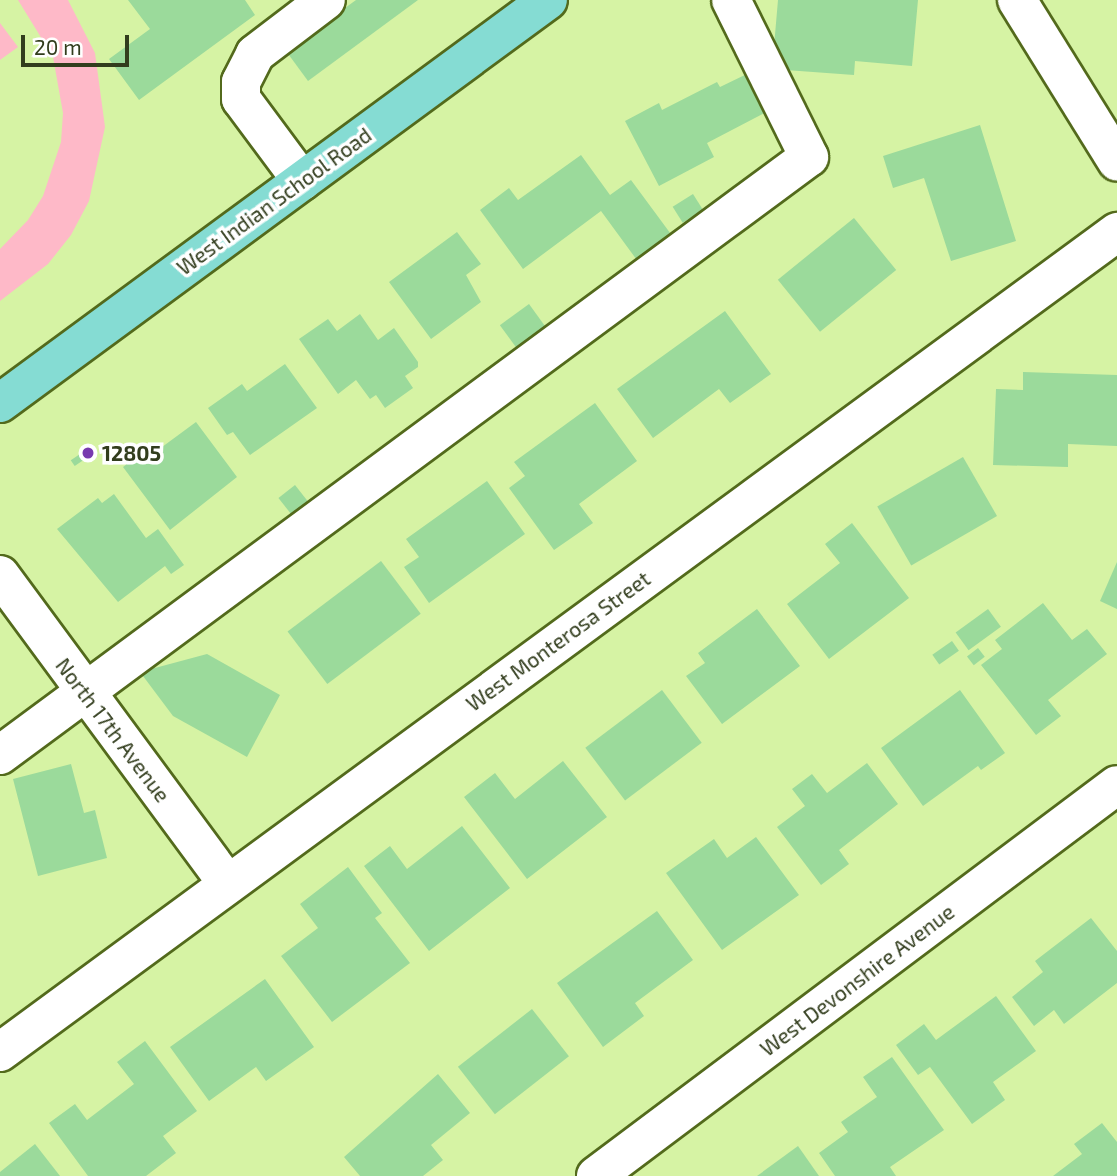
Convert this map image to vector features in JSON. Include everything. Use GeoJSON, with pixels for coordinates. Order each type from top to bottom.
{"type":"FeatureCollection","features":[{"type":"Feature","properties":{"kind":"main road","name":"West Indian School Road"},"geometry":{"type":"LineString","coordinates":[[0,402],[548,0]]}},
{"type":"Feature","properties":{"kind":"street"},"geometry":{"type":"LineString","coordinates":[[302,181],[241,99],[241,82],[255,54],[326,0]]}},
{"type":"Feature","properties":{"kind":"street"},"geometry":{"type":"LineString","coordinates":[[0,755],[809,157],[731,0]]}},
{"type":"Feature","properties":{"kind":"street"},"geometry":{"type":"LineString","coordinates":[[1017,0],[1117,160]]}},
{"type":"Feature","properties":{"kind":"street","name":"West Monterosa Street"},"geometry":{"type":"LineString","coordinates":[[0,1052],[1117,232]]}},
{"type":"Feature","properties":{"kind":"street","name":"North 17th Avenue"},"geometry":{"type":"LineString","coordinates":[[0,575],[228,884]]}},
{"type":"Feature","properties":{"kind":"street","name":"West Devonshire Avenue"},"geometry":{"type":"LineString","coordinates":[[596,1176],[1117,785]]}},
{"type":"Feature","properties":{"kind":"shaded area"},"geometry":{"type":"Polygon","coordinates":[[[18,0],[68,0],[95,53],[105,127],[89,201],[71,235],[48,264],[0,301],[0,249],[28,220],[43,196],[61,142],[63,113],[53,57],[18,0]]]}},
{"type":"Feature","properties":{"kind":"shaded area"},"geometry":{"type":"Polygon","coordinates":[[[0,23],[18,47],[0,60],[0,23]]]}},
{"type":"Feature","properties":{"kind":"building"},"geometry":{"type":"Polygon","coordinates":[[[128,0],[245,0],[255,15],[139,100],[109,59],[150,29],[128,0]]]}},
{"type":"Feature","properties":{"kind":"building"},"geometry":{"type":"Polygon","coordinates":[[[356,0],[418,0],[308,81],[286,51],[356,0]]]}},
{"type":"Feature","properties":{"kind":"building"},"geometry":{"type":"Polygon","coordinates":[[[778,0],[918,0],[912,66],[855,61],[854,75],[772,69],[778,0]]]}},
{"type":"Feature","properties":{"kind":"building"},"geometry":{"type":"Polygon","coordinates":[[[751,72],[770,110],[707,143],[714,157],[659,186],[625,121],[659,103],[662,110],[717,82],[720,87],[751,72]]]}},
{"type":"Feature","properties":{"kind":"building"},"geometry":{"type":"Polygon","coordinates":[[[980,125],[1016,241],[951,261],[924,178],[893,188],[883,156],[980,125]]]}},
{"type":"Feature","properties":{"kind":"building"},"geometry":{"type":"Polygon","coordinates":[[[581,155],[610,195],[631,180],[676,241],[642,267],[601,211],[523,269],[480,210],[509,188],[518,200],[581,155]]]}},
{"type":"Feature","properties":{"kind":"building"},"geometry":{"type":"Polygon","coordinates":[[[693,194],[703,210],[683,223],[673,207],[693,194]]]}},
{"type":"Feature","properties":{"kind":"building"},"geometry":{"type":"Polygon","coordinates":[[[854,218],[896,270],[820,332],[778,280],[854,218]]]}},
{"type":"Feature","properties":{"kind":"building"},"geometry":{"type":"Polygon","coordinates":[[[457,232],[481,264],[466,275],[481,302],[431,339],[389,282],[457,232]]]}},
{"type":"Feature","properties":{"kind":"building"},"geometry":{"type":"Polygon","coordinates":[[[529,304],[551,334],[522,355],[500,325],[529,304]]]}},
{"type":"Feature","properties":{"kind":"building"},"geometry":{"type":"Polygon","coordinates":[[[725,311],[771,374],[730,403],[719,389],[653,438],[617,389],[725,311]]]}},
{"type":"Feature","properties":{"kind":"building"},"geometry":{"type":"Polygon","coordinates":[[[360,314],[378,340],[394,328],[418,362],[418,367],[405,376],[413,388],[385,408],[376,395],[370,399],[356,380],[338,394],[299,339],[328,319],[337,331],[360,314]]]}},
{"type":"Feature","properties":{"kind":"building"},"geometry":{"type":"Polygon","coordinates":[[[285,364],[317,408],[250,455],[233,432],[227,435],[208,408],[242,384],[247,391],[285,364]]]}},
{"type":"Feature","properties":{"kind":"building"},"geometry":{"type":"Polygon","coordinates":[[[1023,372],[1117,375],[1117,446],[1068,444],[1068,467],[993,465],[996,389],[1023,390],[1023,372]]]}},
{"type":"Feature","properties":{"kind":"building"},"geometry":{"type":"Polygon","coordinates":[[[595,403],[637,461],[579,504],[593,523],[554,550],[509,488],[525,476],[514,462],[595,403]]]}},
{"type":"Feature","properties":{"kind":"building"},"geometry":{"type":"Polygon","coordinates":[[[196,422],[237,477],[170,530],[123,467],[154,444],[158,450],[196,422]]]}},
{"type":"Feature","properties":{"kind":"building"},"geometry":{"type":"Polygon","coordinates":[[[89,448],[93,454],[75,466],[71,460],[89,448]]]}},
{"type":"Feature","properties":{"kind":"building"},"geometry":{"type":"Polygon","coordinates":[[[963,457],[997,516],[911,565],[877,506],[963,457]]]}},
{"type":"Feature","properties":{"kind":"building"},"geometry":{"type":"Polygon","coordinates":[[[487,481],[525,534],[429,603],[404,567],[419,557],[406,539],[487,481]]]}},
{"type":"Feature","properties":{"kind":"building"},"geometry":{"type":"Polygon","coordinates":[[[295,485],[309,503],[293,516],[278,498],[295,485]]]}},
{"type":"Feature","properties":{"kind":"building"},"geometry":{"type":"Polygon","coordinates":[[[114,494],[146,538],[158,529],[184,565],[171,574],[165,566],[118,602],[57,529],[98,498],[102,503],[114,494]]]}},
{"type":"Feature","properties":{"kind":"building"},"geometry":{"type":"Polygon","coordinates":[[[852,523],[909,598],[829,659],[787,604],[840,563],[825,544],[852,523]]]}},
{"type":"Feature","properties":{"kind":"building"},"geometry":{"type":"Polygon","coordinates":[[[381,561],[421,614],[327,684],[288,631],[381,561]]]}},
{"type":"Feature","properties":{"kind":"building"},"geometry":{"type":"Polygon","coordinates":[[[1117,562],[1117,609],[1100,601],[1117,562]]]}},
{"type":"Feature","properties":{"kind":"building"},"geometry":{"type":"Polygon","coordinates":[[[1043,603],[1072,640],[1087,629],[1107,654],[1048,700],[1061,716],[1036,735],[981,665],[1002,649],[995,640],[1043,603]]]}},
{"type":"Feature","properties":{"kind":"building"},"geometry":{"type":"Polygon","coordinates":[[[757,609],[800,666],[722,724],[686,676],[705,663],[698,653],[757,609]]]}},
{"type":"Feature","properties":{"kind":"building"},"geometry":{"type":"Polygon","coordinates":[[[988,609],[1001,627],[969,650],[956,633],[988,609]]]}},
{"type":"Feature","properties":{"kind":"building"},"geometry":{"type":"Polygon","coordinates":[[[952,641],[959,651],[939,665],[932,655],[952,641]]]}},
{"type":"Feature","properties":{"kind":"building"},"geometry":{"type":"Polygon","coordinates":[[[978,648],[985,657],[974,665],[967,657],[978,648]]]}},
{"type":"Feature","properties":{"kind":"building"},"geometry":{"type":"Polygon","coordinates":[[[207,654],[280,695],[247,757],[173,716],[140,672],[207,654]]]}},
{"type":"Feature","properties":{"kind":"building"},"geometry":{"type":"Polygon","coordinates":[[[662,690],[702,743],[625,800],[585,748],[662,690]]]}},
{"type":"Feature","properties":{"kind":"building"},"geometry":{"type":"Polygon","coordinates":[[[960,690],[1005,753],[981,770],[978,766],[923,806],[881,748],[960,690]]]}},
{"type":"Feature","properties":{"kind":"building"},"geometry":{"type":"Polygon","coordinates":[[[563,761],[607,817],[527,879],[464,797],[495,773],[515,799],[563,761]]]}},
{"type":"Feature","properties":{"kind":"building"},"geometry":{"type":"Polygon","coordinates":[[[867,763],[898,804],[839,850],[849,864],[821,885],[777,827],[805,806],[792,789],[812,774],[827,793],[867,763]]]}},
{"type":"Feature","properties":{"kind":"building"},"geometry":{"type":"Polygon","coordinates":[[[71,764],[84,813],[95,810],[107,858],[38,876],[13,779],[71,764]]]}},
{"type":"Feature","properties":{"kind":"building"},"geometry":{"type":"Polygon","coordinates":[[[462,826],[510,888],[429,951],[364,866],[390,846],[407,869],[462,826]]]}},
{"type":"Feature","properties":{"kind":"building"},"geometry":{"type":"Polygon","coordinates":[[[756,837],[799,895],[722,950],[666,873],[714,839],[727,858],[756,837]]]}},
{"type":"Feature","properties":{"kind":"building"},"geometry":{"type":"Polygon","coordinates":[[[348,867],[382,913],[375,918],[410,963],[332,1022],[281,956],[318,928],[300,904],[348,867]]]}},
{"type":"Feature","properties":{"kind":"building"},"geometry":{"type":"Polygon","coordinates":[[[657,911],[693,960],[635,1003],[644,1016],[603,1047],[557,983],[657,911]]]}},
{"type":"Feature","properties":{"kind":"building"},"geometry":{"type":"Polygon","coordinates":[[[1091,918],[1117,951],[1117,983],[1064,1024],[1054,1010],[1034,1026],[1012,997],[1043,972],[1035,961],[1091,918]]]}},
{"type":"Feature","properties":{"kind":"building"},"geometry":{"type":"Polygon","coordinates":[[[265,979],[314,1047],[266,1081],[256,1067],[209,1101],[170,1047],[265,979]]]}},
{"type":"Feature","properties":{"kind":"building"},"geometry":{"type":"Polygon","coordinates":[[[996,996],[1036,1051],[993,1082],[1005,1100],[972,1124],[930,1067],[918,1075],[896,1045],[924,1024],[936,1040],[996,996]]]}},
{"type":"Feature","properties":{"kind":"building"},"geometry":{"type":"Polygon","coordinates":[[[532,1009],[569,1056],[495,1114],[458,1067],[532,1009]]]}},
{"type":"Feature","properties":{"kind":"building"},"geometry":{"type":"Polygon","coordinates":[[[145,1041],[197,1111],[163,1136],[176,1153],[146,1176],[88,1176],[49,1123],[75,1104],[87,1120],[134,1084],[117,1062],[145,1041]]]}},
{"type":"Feature","properties":{"kind":"building"},"geometry":{"type":"Polygon","coordinates":[[[892,1057],[944,1130],[890,1167],[896,1176],[835,1176],[819,1153],[848,1132],[841,1122],[877,1097],[863,1077],[892,1057]]]}},
{"type":"Feature","properties":{"kind":"building"},"geometry":{"type":"Polygon","coordinates":[[[438,1074],[470,1113],[431,1145],[443,1160],[423,1176],[360,1176],[344,1157],[438,1074]]]}},
{"type":"Feature","properties":{"kind":"building"},"geometry":{"type":"Polygon","coordinates":[[[1102,1123],[1117,1142],[1117,1176],[1053,1176],[1082,1154],[1074,1144],[1102,1123]]]}},
{"type":"Feature","properties":{"kind":"building"},"geometry":{"type":"Polygon","coordinates":[[[35,1144],[60,1176],[0,1176],[0,1172],[35,1144]]]}},
{"type":"Feature","properties":{"kind":"building"},"geometry":{"type":"Polygon","coordinates":[[[798,1146],[819,1176],[757,1176],[798,1146]]]}},
{"type":"Feature","properties":{"kind":"place","name":"12805"},"geometry":{"type":"Point","coordinates":[88,453]}}]}
